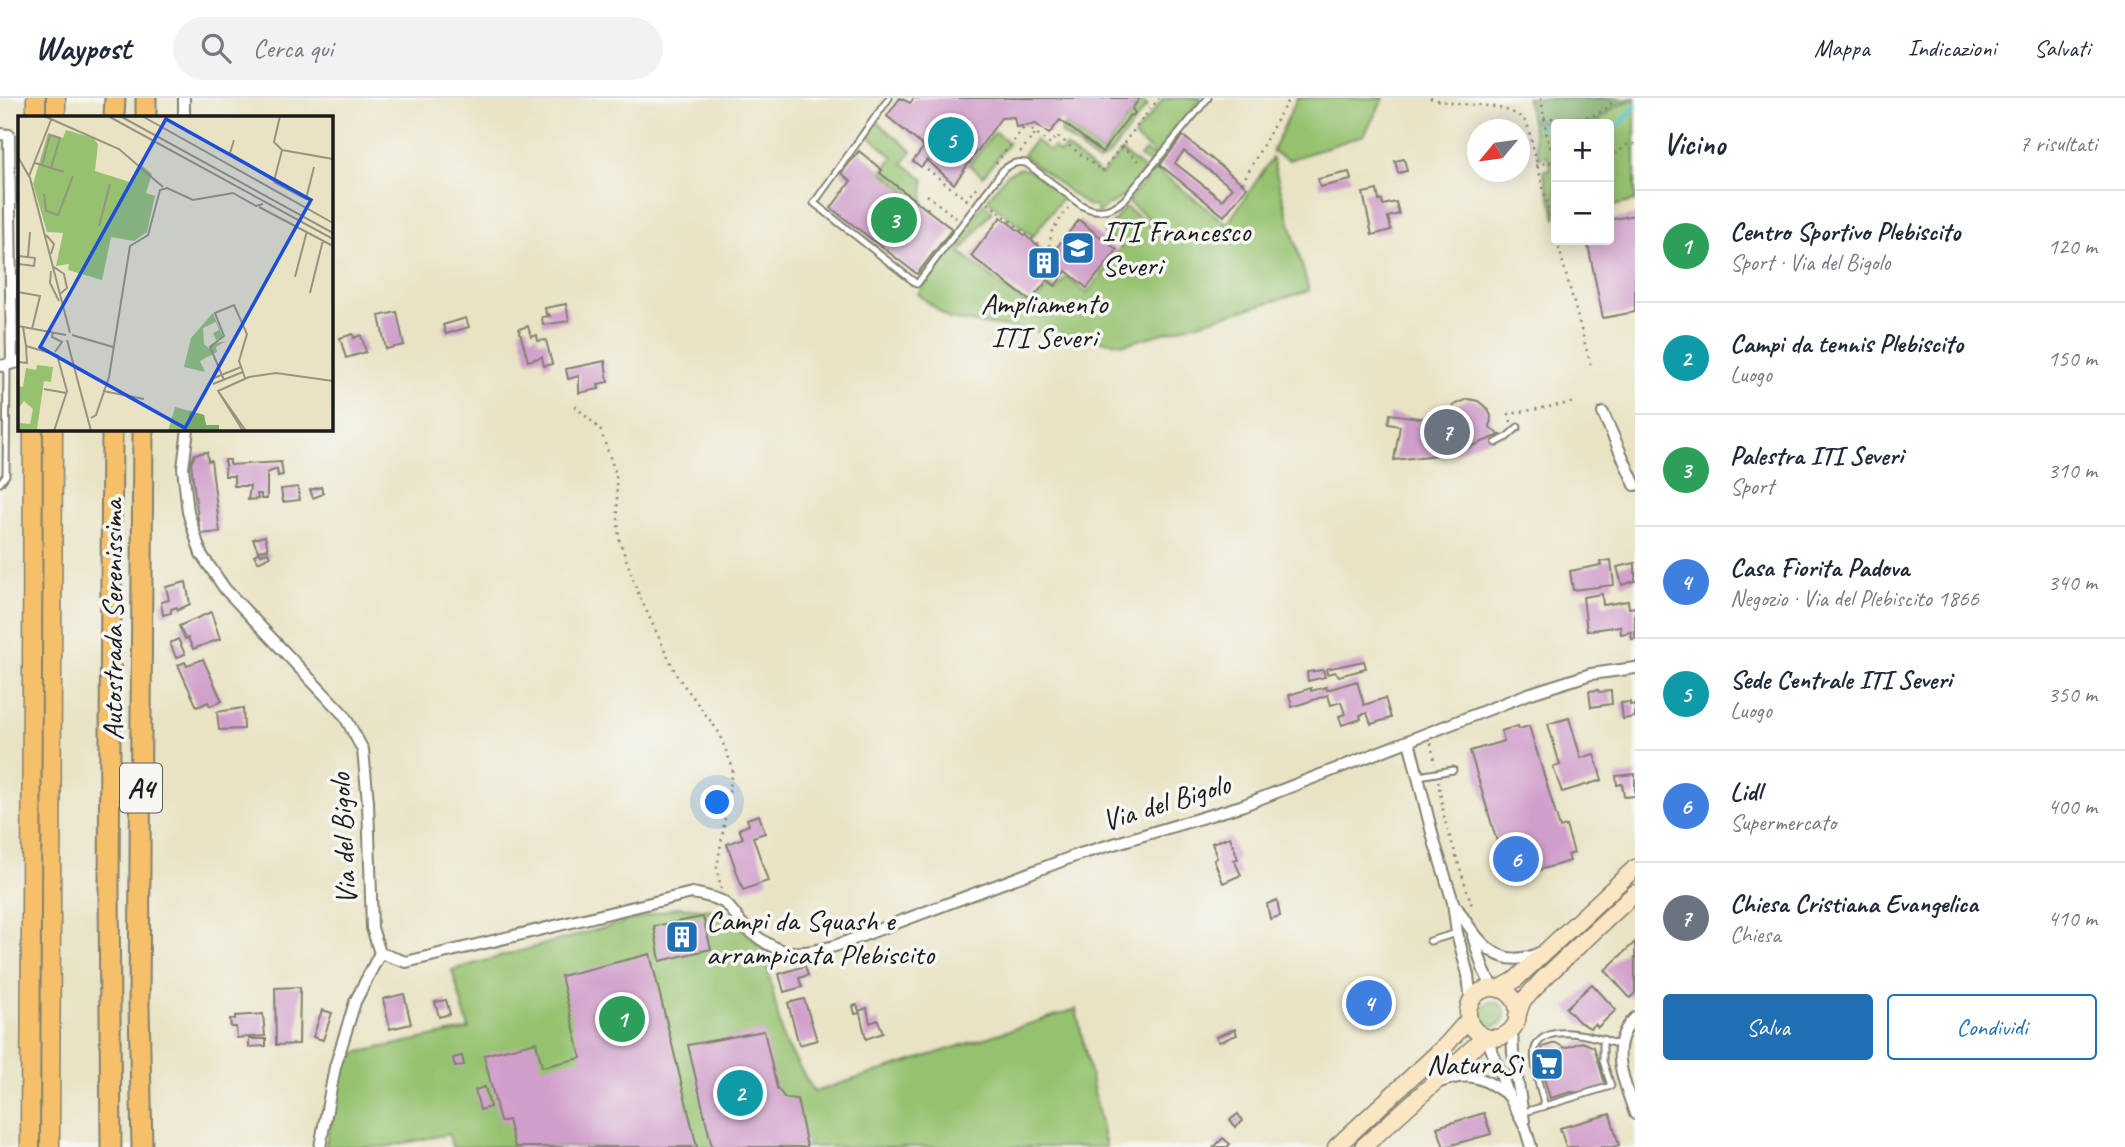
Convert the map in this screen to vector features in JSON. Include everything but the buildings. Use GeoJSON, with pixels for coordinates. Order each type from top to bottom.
{"type":"FeatureCollection","features":[{"type":"Feature","properties":{"kind":"highway"},"geometry":{"type":"LineString","coordinates":[[36,98],[36,116]]}},
{"type":"Feature","properties":{"kind":"highway"},"geometry":{"type":"LineString","coordinates":[[56,98],[56,116]]}},
{"type":"Feature","properties":{"kind":"highway"},"geometry":{"type":"LineString","coordinates":[[114,116],[115,98]]}},
{"type":"Feature","properties":{"kind":"highway"},"geometry":{"type":"LineString","coordinates":[[146,98],[146,116]]}},
{"type":"Feature","properties":{"kind":"highway"},"geometry":{"type":"LineString","coordinates":[[30,1147],[33,430]]}},
{"type":"Feature","properties":{"kind":"highway"},"geometry":{"type":"LineString","coordinates":[[50,1147],[53,430]]}},
{"type":"Feature","properties":{"kind":"highway","name":"Autostrada Serenissima"},"geometry":{"type":"LineString","coordinates":[[111,1147],[109,875],[112,430]]}},
{"type":"Feature","properties":{"kind":"highway","name":"Autostrada Serenissima"},"geometry":{"type":"LineString","coordinates":[[142,1147],[139,1005],[144,430]]}},
{"type":"Feature","properties":{"kind":"main road"},"geometry":{"type":"LineString","coordinates":[[1635,869],[1515,980],[1496,989],[1478,993],[1471,1002],[1469,1019],[1472,1027],[1486,1037],[1501,1037],[1515,1022],[1528,995],[1635,893]]}},
{"type":"Feature","properties":{"kind":"main road"},"geometry":{"type":"LineString","coordinates":[[1496,989],[1513,999],[1515,1022]]}},
{"type":"Feature","properties":{"kind":"main road"},"geometry":{"type":"LineString","coordinates":[[1336,1147],[1446,1045],[1469,1019]]}},
{"type":"Feature","properties":{"kind":"main road"},"geometry":{"type":"LineString","coordinates":[[1363,1147],[1486,1037]]}},
{"type":"Feature","properties":{"kind":"street"},"geometry":{"type":"LineString","coordinates":[[184,98],[184,116]]}},
{"type":"Feature","properties":{"kind":"street"},"geometry":{"type":"LineString","coordinates":[[0,134],[9,135],[9,364]]}},
{"type":"Feature","properties":{"kind":"street"},"geometry":{"type":"LineString","coordinates":[[1602,413],[1635,485]]}},
{"type":"Feature","properties":{"kind":"street","name":"Via del Bigolo"},"geometry":{"type":"LineString","coordinates":[[188,430],[183,468],[188,512],[201,554],[225,589],[344,715],[363,750],[368,803],[372,928],[380,953]]}},
{"type":"Feature","properties":{"kind":"street","name":"Via del Bigolo"},"geometry":{"type":"LineString","coordinates":[[723,902],[744,926],[767,943],[786,953],[806,954],[835,946],[1080,854],[1241,806],[1528,694],[1591,674],[1635,668]]}},
{"type":"Feature","properties":{"kind":"street"},"geometry":{"type":"LineString","coordinates":[[1409,741],[1434,841],[1453,902],[1471,1002]]}},
{"type":"Feature","properties":{"kind":"street"},"geometry":{"type":"LineString","coordinates":[[320,1147],[335,1067],[355,1002],[380,953],[406,962],[692,892],[723,902]]}},
{"type":"Feature","properties":{"kind":"street"},"geometry":{"type":"LineString","coordinates":[[1453,902],[1486,948],[1504,957],[1534,956],[1548,949]]}},
{"type":"Feature","properties":{"kind":"street"},"geometry":{"type":"LineString","coordinates":[[1471,930],[1484,971],[1496,989]]}},
{"type":"Feature","properties":{"kind":"street"},"geometry":{"type":"LineString","coordinates":[[1635,1018],[1629,1024],[1619,1045],[1619,1061],[1635,1114]]}},
{"type":"Feature","properties":{"kind":"street"},"geometry":{"type":"LineString","coordinates":[[1515,1022],[1513,1053],[1521,1113],[1531,1147]]}},
{"type":"Feature","properties":{"kind":"street"},"geometry":{"type":"LineString","coordinates":[[1486,1037],[1509,1096],[1521,1113]]}},
{"type":"Feature","properties":{"kind":"street"},"geometry":{"type":"LineString","coordinates":[[1427,1087],[1452,1078],[1471,1076],[1489,1082],[1509,1096]]}},
{"type":"Feature","properties":{"kind":"lane"},"geometry":{"type":"LineString","coordinates":[[889,98],[814,204],[917,284],[1011,163],[1026,163],[1091,211],[1105,210],[1117,206],[1208,98]]}},
{"type":"Feature","properties":{"kind":"lane"},"geometry":{"type":"LineString","coordinates":[[0,483],[6,475],[9,364]]}},
{"type":"Feature","properties":{"kind":"lane"},"geometry":{"type":"LineString","coordinates":[[1496,443],[1507,437],[1515,427]]}},
{"type":"Feature","properties":{"kind":"lane"},"geometry":{"type":"LineString","coordinates":[[1419,776],[1453,770]]}},
{"type":"Feature","properties":{"kind":"lane"},"geometry":{"type":"LineString","coordinates":[[1430,941],[1457,933]]}},
{"type":"Feature","properties":{"kind":"lane"},"geometry":{"type":"LineString","coordinates":[[1545,1106],[1538,1083],[1534,1053],[1543,1038],[1567,1032],[1619,1045]]}},
{"type":"Feature","properties":{"kind":"lane"},"geometry":{"type":"LineString","coordinates":[[1521,1113],[1611,1086],[1603,1061],[1603,1039]]}},
{"type":"Feature","properties":{"kind":"path"},"geometry":{"type":"LineString","coordinates":[[1026,125],[1050,144],[1056,136],[1102,171],[1159,98]]}},
{"type":"Feature","properties":{"kind":"path"},"geometry":{"type":"LineString","coordinates":[[1242,183],[1289,98]]}},
{"type":"Feature","properties":{"kind":"path"},"geometry":{"type":"LineString","coordinates":[[1430,98],[1441,101],[1489,100]]}},
{"type":"Feature","properties":{"kind":"path"},"geometry":{"type":"LineString","coordinates":[[1541,98],[1551,146]]}},
{"type":"Feature","properties":{"kind":"path"},"geometry":{"type":"LineString","coordinates":[[1544,118],[1573,120],[1595,114],[1611,104],[1614,98]]}},
{"type":"Feature","properties":{"kind":"path"},"geometry":{"type":"LineString","coordinates":[[1519,110],[1527,123],[1551,221]]}},
{"type":"Feature","properties":{"kind":"path"},"geometry":{"type":"LineString","coordinates":[[1011,163],[1036,133]]}},
{"type":"Feature","properties":{"kind":"path"},"geometry":{"type":"LineString","coordinates":[[1614,154],[1627,145],[1635,144]]}},
{"type":"Feature","properties":{"kind":"path"},"geometry":{"type":"LineString","coordinates":[[1121,146],[1150,170]]}},
{"type":"Feature","properties":{"kind":"path"},"geometry":{"type":"LineString","coordinates":[[1536,166],[1551,162]]}},
{"type":"Feature","properties":{"kind":"path"},"geometry":{"type":"LineString","coordinates":[[927,169],[967,200]]}},
{"type":"Feature","properties":{"kind":"path"},"geometry":{"type":"LineString","coordinates":[[928,195],[964,224]]}},
{"type":"Feature","properties":{"kind":"path"},"geometry":{"type":"LineString","coordinates":[[982,199],[1048,252],[1052,230],[1075,200]]}},
{"type":"Feature","properties":{"kind":"path"},"geometry":{"type":"LineString","coordinates":[[1558,245],[1591,366]]}},
{"type":"Feature","properties":{"kind":"path"},"geometry":{"type":"LineString","coordinates":[[1515,427],[1509,414],[1576,402]]}},
{"type":"Feature","properties":{"kind":"path"},"geometry":{"type":"LineString","coordinates":[[575,406],[600,429],[616,474],[620,539],[639,595],[677,676],[718,731],[733,768],[716,868],[723,902]]}},
{"type":"Feature","properties":{"kind":"path"},"geometry":{"type":"LineString","coordinates":[[1438,782],[1445,821],[1475,917]]}},
{"type":"Feature","properties":{"kind":"green space"},"geometry":{"type":"Polygon","coordinates":[[[1201,98],[1150,164],[1140,157],[1145,151],[1151,156],[1153,152],[1134,137],[1163,99],[1201,98]]]}},
{"type":"Feature","properties":{"kind":"green space"},"geometry":{"type":"Polygon","coordinates":[[[1297,98],[1384,98],[1364,135],[1289,160],[1272,152],[1297,98]]]}},
{"type":"Feature","properties":{"kind":"green space"},"geometry":{"type":"Polygon","coordinates":[[[1526,98],[1635,98],[1635,201],[1614,206],[1614,119],[1551,119],[1551,168],[1547,155],[1539,158],[1526,98]]]}},
{"type":"Feature","properties":{"kind":"green space"},"geometry":{"type":"Polygon","coordinates":[[[1526,98],[1635,98],[1615,107],[1600,119],[1551,119],[1531,122],[1526,98]]]}},
{"type":"Feature","properties":{"kind":"green space"},"geometry":{"type":"Polygon","coordinates":[[[1139,99],[1147,106],[1109,155],[1098,162],[1060,132],[1066,124],[1102,152],[1130,115],[1135,114],[1132,109],[1139,99]]]}},
{"type":"Feature","properties":{"kind":"green space"},"geometry":{"type":"Polygon","coordinates":[[[876,121],[912,151],[903,163],[924,179],[923,205],[882,172],[893,157],[868,135],[868,130],[876,121]]]}},
{"type":"Feature","properties":{"kind":"green space"},"geometry":{"type":"Polygon","coordinates":[[[995,132],[1009,143],[983,176],[969,165],[995,132]]]}},
{"type":"Feature","properties":{"kind":"green space"},"geometry":{"type":"Polygon","coordinates":[[[1035,140],[1049,151],[1053,147],[1060,153],[1065,147],[1101,175],[1122,152],[1145,170],[1123,197],[1097,214],[1097,207],[1081,201],[1023,155],[1035,140]]]}},
{"type":"Feature","properties":{"kind":"green space"},"geometry":{"type":"Polygon","coordinates":[[[1272,158],[1309,291],[1125,344],[949,319],[918,294],[984,203],[992,211],[960,252],[1031,308],[1049,286],[1056,291],[1066,277],[1087,293],[1121,248],[1104,234],[1125,207],[1159,232],[1161,228],[1128,202],[1156,169],[1227,224],[1272,158]]]}},
{"type":"Feature","properties":{"kind":"green space"},"geometry":{"type":"Polygon","coordinates":[[[1020,168],[1033,172],[1063,197],[1033,236],[987,200],[1007,174],[1020,168]]]}},
{"type":"Feature","properties":{"kind":"green space"},"geometry":{"type":"Polygon","coordinates":[[[1551,168],[1551,201],[1543,171],[1551,168]]]}},
{"type":"Feature","properties":{"kind":"green space"},"geometry":{"type":"Polygon","coordinates":[[[678,907],[712,910],[743,928],[764,951],[783,1039],[814,1092],[1076,1009],[1106,1147],[452,1147],[449,1134],[385,1147],[325,1147],[345,1055],[469,1029],[452,970],[678,907]]]}},
{"type":"Feature","properties":{"kind":"green space"},"geometry":{"type":"Polygon","coordinates":[[[1493,1002],[1501,1006],[1505,1014],[1501,1022],[1493,1026],[1485,1022],[1481,1014],[1485,1006],[1493,1002]]]}},
{"type":"Feature","properties":{"kind":"waterway"},"geometry":{"type":"LineString","coordinates":[[1614,128],[1635,107]]}},
{"type":"Feature","properties":{"kind":"waterway"},"geometry":{"type":"LineString","coordinates":[[1537,126],[1551,124]]}},
{"type":"Feature","properties":{"kind":"place","name":"Sede Centrale ITI Severi"},"geometry":{"type":"Point","coordinates":[951,140]}},
{"type":"Feature","properties":{"kind":"place","name":"Palestra ITI Severi"},"geometry":{"type":"Point","coordinates":[894,220]}},
{"type":"Feature","properties":{"kind":"place","name":"ITI Francesco Severi"},"geometry":{"type":"Point","coordinates":[1078,248]}},
{"type":"Feature","properties":{"kind":"place","name":"Ampliamento ITI Severi"},"geometry":{"type":"Point","coordinates":[1044,263]}},
{"type":"Feature","properties":{"kind":"place","name":"Chiesa Cristiana Evangelica"},"geometry":{"type":"Point","coordinates":[1447,432]}},
{"type":"Feature","properties":{"kind":"place","name":"Lidl"},"geometry":{"type":"Point","coordinates":[1516,859]}},
{"type":"Feature","properties":{"kind":"place","name":"Campi da Squash e arrampicata Plebiscito"},"geometry":{"type":"Point","coordinates":[682,937]}},
{"type":"Feature","properties":{"kind":"place","name":"Casa Fiorita Padova"},"geometry":{"type":"Point","coordinates":[1369,1003]}},
{"type":"Feature","properties":{"kind":"place","name":"Centro Sportivo Plebiscito"},"geometry":{"type":"Point","coordinates":[622,1019]}},
{"type":"Feature","properties":{"kind":"place","name":"NaturaSì"},"geometry":{"type":"Point","coordinates":[1547,1064]}},
{"type":"Feature","properties":{"kind":"place","name":"Campi da tennis Plebiscito"},"geometry":{"type":"Point","coordinates":[740,1093]}}]}
